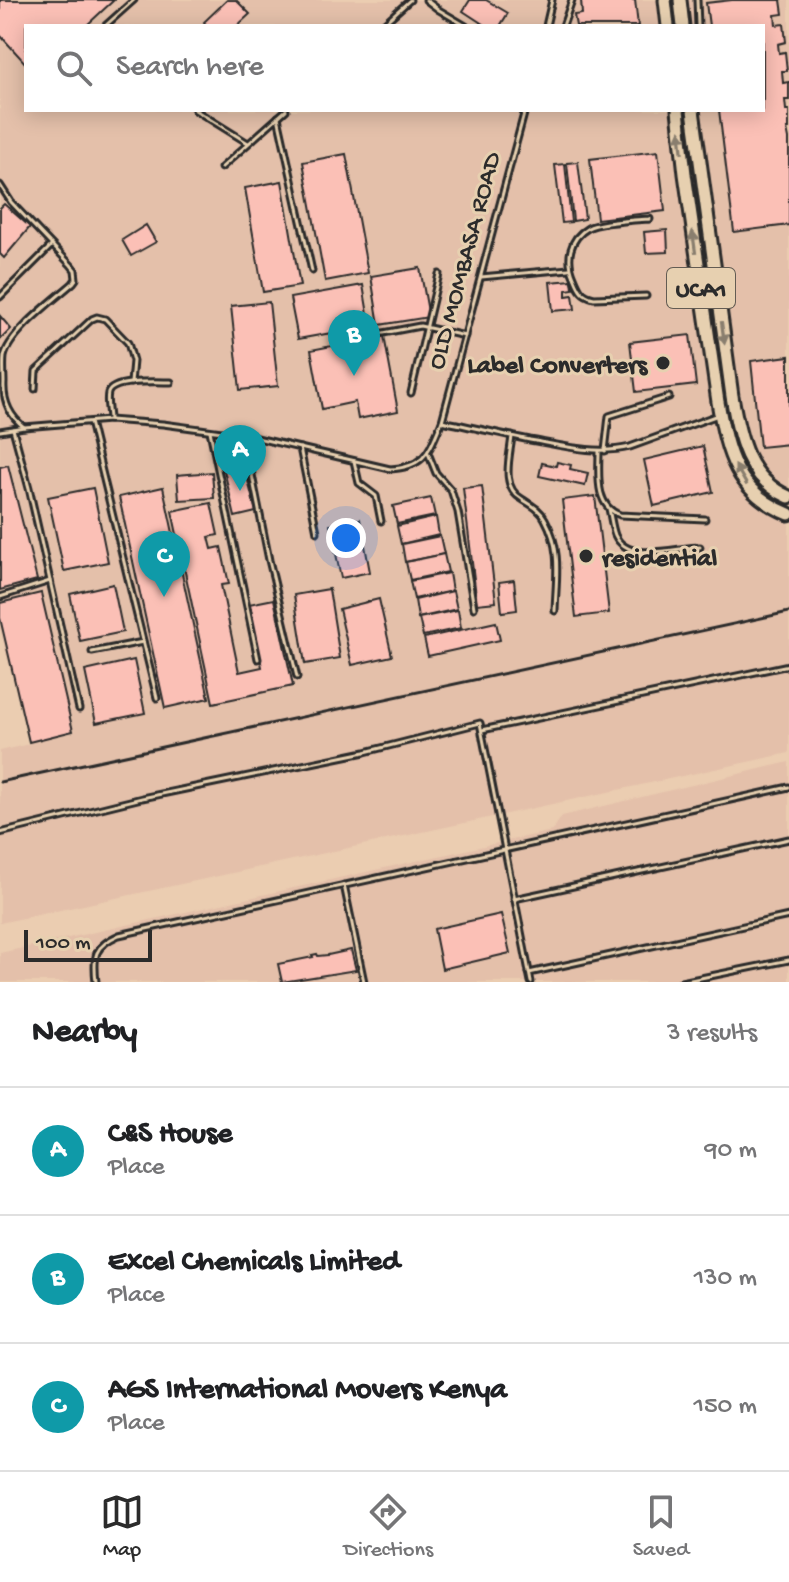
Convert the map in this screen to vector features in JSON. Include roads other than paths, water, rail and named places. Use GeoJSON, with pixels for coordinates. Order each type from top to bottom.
{"type":"FeatureCollection","features":[{"type":"Feature","properties":{"kind":"main road"},"geometry":{"type":"LineString","coordinates":[[668,24],[665,0],[679,0],[683,24]]}},
{"type":"Feature","properties":{"kind":"main road","name":"UCA1"},"geometry":{"type":"LineString","coordinates":[[678,112],[720,415]]}},
{"type":"Feature","properties":{"kind":"main road","name":"UCA1"},"geometry":{"type":"LineString","coordinates":[[693,112],[732,396],[744,446],[752,466],[768,485],[789,497]]}},
{"type":"Feature","properties":{"kind":"main road"},"geometry":{"type":"LineString","coordinates":[[685,174],[700,172]]}},
{"type":"Feature","properties":{"kind":"main road"},"geometry":{"type":"LineString","coordinates":[[720,415],[732,458],[746,485],[765,502],[789,514]]}},
{"type":"Feature","properties":{"kind":"lane"},"geometry":{"type":"LineString","coordinates":[[107,24],[134,0]]}},
{"type":"Feature","properties":{"kind":"lane"},"geometry":{"type":"LineString","coordinates":[[383,24],[410,0]]}},
{"type":"Feature","properties":{"kind":"lane"},"geometry":{"type":"LineString","coordinates":[[426,0],[463,24]]}},
{"type":"Feature","properties":{"kind":"lane"},"geometry":{"type":"LineString","coordinates":[[546,24],[552,0]]}},
{"type":"Feature","properties":{"kind":"lane"},"geometry":{"type":"LineString","coordinates":[[564,24],[572,0]]}},
{"type":"Feature","properties":{"kind":"lane"},"geometry":{"type":"LineString","coordinates":[[697,0],[698,24]]}},
{"type":"Feature","properties":{"kind":"lane"},"geometry":{"type":"LineString","coordinates":[[198,112],[248,143]]}},
{"type":"Feature","properties":{"kind":"lane"},"geometry":{"type":"LineString","coordinates":[[221,168],[284,112]]}},
{"type":"Feature","properties":{"kind":"lane","name":"OLD MOMBASA ROAD"},"geometry":{"type":"LineString","coordinates":[[428,453],[442,421],[524,112]]}},
{"type":"Feature","properties":{"kind":"lane"},"geometry":{"type":"LineString","coordinates":[[278,117],[312,271]]}},
{"type":"Feature","properties":{"kind":"lane"},"geometry":{"type":"LineString","coordinates":[[0,185],[11,202],[75,270],[76,279],[20,331],[4,356],[4,389],[10,413],[24,427]]}},
{"type":"Feature","properties":{"kind":"lane"},"geometry":{"type":"LineString","coordinates":[[646,296],[586,296],[577,288],[570,269],[570,248],[590,226],[650,219]]}},
{"type":"Feature","properties":{"kind":"lane"},"geometry":{"type":"LineString","coordinates":[[0,297],[52,245]]}},
{"type":"Feature","properties":{"kind":"lane"},"geometry":{"type":"LineString","coordinates":[[481,277],[570,269]]}},
{"type":"Feature","properties":{"kind":"lane"},"geometry":{"type":"LineString","coordinates":[[411,393],[439,274]]}},
{"type":"Feature","properties":{"kind":"lane"},"geometry":{"type":"LineString","coordinates":[[35,389],[36,371],[97,317],[105,319],[128,343],[133,361],[131,383]]}},
{"type":"Feature","properties":{"kind":"lane"},"geometry":{"type":"LineString","coordinates":[[373,335],[426,326],[465,336]]}},
{"type":"Feature","properties":{"kind":"lane"},"geometry":{"type":"LineString","coordinates":[[109,420],[108,395],[116,385],[171,382]]}},
{"type":"Feature","properties":{"kind":"lane"},"geometry":{"type":"LineString","coordinates":[[605,451],[609,416],[669,397]]}},
{"type":"Feature","properties":{"kind":"lane"},"geometry":{"type":"LineString","coordinates":[[442,421],[558,446],[605,451],[630,447],[720,415]]}},
{"type":"Feature","properties":{"kind":"lane"},"geometry":{"type":"LineString","coordinates":[[0,431],[109,420],[244,435],[390,469],[405,469],[417,464],[428,453],[436,473],[451,490],[458,512],[474,608]]}},
{"type":"Feature","properties":{"kind":"lane"},"geometry":{"type":"LineString","coordinates":[[90,422],[157,698]]}},
{"type":"Feature","properties":{"kind":"lane"},"geometry":{"type":"LineString","coordinates":[[13,429],[79,709]]}},
{"type":"Feature","properties":{"kind":"lane"},"geometry":{"type":"LineString","coordinates":[[210,431],[258,659]]}},
{"type":"Feature","properties":{"kind":"lane"},"geometry":{"type":"LineString","coordinates":[[244,435],[297,677]]}},
{"type":"Feature","properties":{"kind":"lane"},"geometry":{"type":"LineString","coordinates":[[512,436],[508,485],[516,496],[537,508],[547,522],[558,564],[555,611]]}},
{"type":"Feature","properties":{"kind":"lane"},"geometry":{"type":"LineString","coordinates":[[300,448],[317,532]]}},
{"type":"Feature","properties":{"kind":"lane"},"geometry":{"type":"LineString","coordinates":[[599,451],[602,498],[609,509],[615,535],[624,545],[633,550],[658,552],[700,547]]}},
{"type":"Feature","properties":{"kind":"lane"},"geometry":{"type":"LineString","coordinates":[[354,461],[359,483],[376,496],[381,521]]}},
{"type":"Feature","properties":{"kind":"lane"},"geometry":{"type":"LineString","coordinates":[[609,509],[620,515],[705,519]]}},
{"type":"Feature","properties":{"kind":"lane"},"geometry":{"type":"LineString","coordinates":[[0,597],[50,581]]}},
{"type":"Feature","properties":{"kind":"lane"},"geometry":{"type":"LineString","coordinates":[[92,652],[144,642]]}},
{"type":"Feature","properties":{"kind":"lane"},"geometry":{"type":"LineString","coordinates":[[482,730],[789,665]]}},
{"type":"Feature","properties":{"kind":"lane"},"geometry":{"type":"LineString","coordinates":[[0,833],[142,798],[365,752],[480,723],[531,982]]}},
{"type":"Feature","properties":{"kind":"lane"},"geometry":{"type":"LineString","coordinates":[[96,982],[94,962],[97,951],[105,941],[119,935],[789,787]]}},
{"type":"Feature","properties":{"kind":"lane"},"geometry":{"type":"LineString","coordinates":[[514,899],[789,839]]}},
{"type":"Feature","properties":{"kind":"lane"},"geometry":{"type":"LineString","coordinates":[[344,885],[364,982]]}},
{"type":"Feature","properties":{"kind":"lane"},"geometry":{"type":"LineString","coordinates":[[529,973],[789,916]]}},
{"type":"Feature","properties":{"kind":"lane"},"geometry":{"type":"LineString","coordinates":[[681,982],[789,960]]}},
{"type":"Feature","properties":{"kind":"railway"},"geometry":{"type":"LineString","coordinates":[[0,782],[789,612]]}},
{"type":"Feature","properties":{"kind":"place","name":"Label Converters"},"geometry":{"type":"Point","coordinates":[663,363]}},
{"type":"Feature","properties":{"kind":"place","name":"Excel Chemicals Limited"},"geometry":{"type":"Point","coordinates":[354,376]}},
{"type":"Feature","properties":{"kind":"place","name":"C&S House"},"geometry":{"type":"Point","coordinates":[240,491]}},
{"type":"Feature","properties":{"kind":"place","name":"residential"},"geometry":{"type":"Point","coordinates":[586,556]}},
{"type":"Feature","properties":{"kind":"place","name":"AGS International Movers Kenya"},"geometry":{"type":"Point","coordinates":[164,597]}}]}
